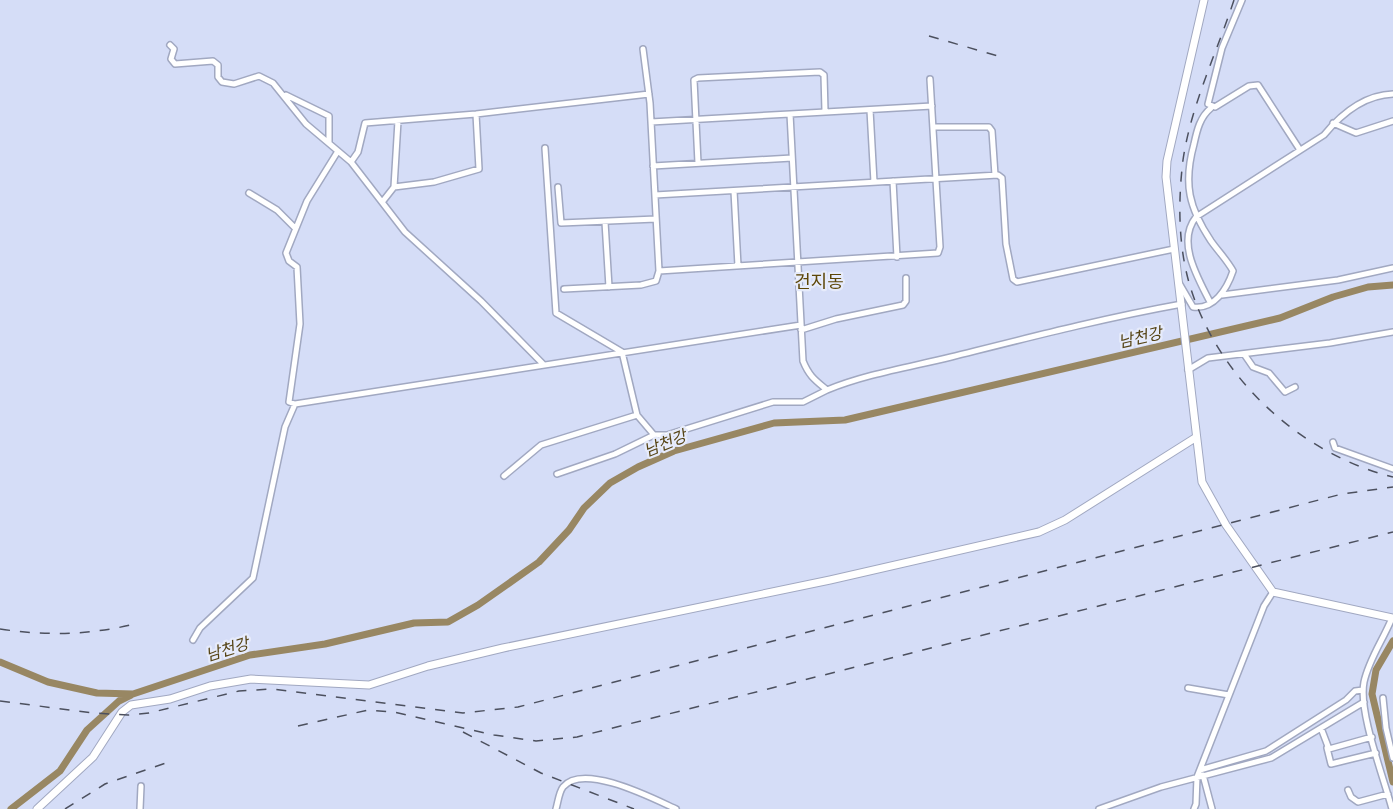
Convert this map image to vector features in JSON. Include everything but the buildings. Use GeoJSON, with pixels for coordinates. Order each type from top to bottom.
{"type":"FeatureCollection","features":[{"type":"Feature","properties":{"kind":"main road"},"geometry":{"type":"LineString","coordinates":[[1204,0],[1166,167],[1174,249],[1183,308],[1195,438],[1205,490],[1254,568],[1273,592],[1388,617]]}},
{"type":"Feature","properties":{"kind":"main road"},"geometry":{"type":"LineString","coordinates":[[37,809],[93,757],[122,712],[131,705],[170,699],[210,686],[250,679],[369,685],[428,666],[493,651],[830,580],[1039,532],[1065,520],[1195,438]]}},
{"type":"Feature","properties":{"kind":"main road"},"geometry":{"type":"LineString","coordinates":[[1179,448],[1198,456]]}},
{"type":"Feature","properties":{"kind":"street"},"geometry":{"type":"LineString","coordinates":[[1211,108],[1208,98],[1212,80],[1242,0]]}},
{"type":"Feature","properties":{"kind":"street"},"geometry":{"type":"LineString","coordinates":[[170,45],[174,49],[171,59],[174,64],[213,61],[218,65],[218,76],[222,82],[234,84],[259,76],[268,78],[289,97],[329,116],[328,142]]}},
{"type":"Feature","properties":{"kind":"street"},"geometry":{"type":"LineString","coordinates":[[564,289],[651,283],[658,278],[651,122],[643,48]]}},
{"type":"Feature","properties":{"kind":"street"},"geometry":{"type":"LineString","coordinates":[[698,163],[695,80],[761,74],[822,73],[825,111]]}},
{"type":"Feature","properties":{"kind":"street"},"geometry":{"type":"LineString","coordinates":[[659,271],[934,255],[940,250],[930,79]]}},
{"type":"Feature","properties":{"kind":"street"},"geometry":{"type":"LineString","coordinates":[[1222,295],[1233,272],[1196,217],[1189,192],[1190,164],[1202,117],[1211,108],[1249,86],[1258,85],[1300,150]]}},
{"type":"Feature","properties":{"kind":"street"},"geometry":{"type":"LineString","coordinates":[[278,88],[306,124],[351,162],[405,232],[481,301],[543,364]]}},
{"type":"Feature","properties":{"kind":"street"},"geometry":{"type":"LineString","coordinates":[[351,162],[358,152],[365,123],[476,114],[649,93]]}},
{"type":"Feature","properties":{"kind":"street"},"geometry":{"type":"LineString","coordinates":[[1210,302],[1193,266],[1189,250],[1188,232],[1196,217],[1324,135],[1333,123],[1361,102],[1377,96],[1393,94]]}},
{"type":"Feature","properties":{"kind":"street"},"geometry":{"type":"LineString","coordinates":[[651,122],[932,106]]}},
{"type":"Feature","properties":{"kind":"street"},"geometry":{"type":"LineString","coordinates":[[870,110],[874,182]]}},
{"type":"Feature","properties":{"kind":"street"},"geometry":{"type":"LineString","coordinates":[[394,187],[434,182],[479,169],[476,114]]}},
{"type":"Feature","properties":{"kind":"street"},"geometry":{"type":"LineString","coordinates":[[790,114],[803,361],[807,372],[827,390]]}},
{"type":"Feature","properties":{"kind":"street"},"geometry":{"type":"LineString","coordinates":[[383,201],[394,187],[398,121]]}},
{"type":"Feature","properties":{"kind":"street"},"geometry":{"type":"LineString","coordinates":[[1333,123],[1356,133],[1393,121]]}},
{"type":"Feature","properties":{"kind":"street"},"geometry":{"type":"LineString","coordinates":[[934,127],[989,127],[992,131],[995,175]]}},
{"type":"Feature","properties":{"kind":"street"},"geometry":{"type":"LineString","coordinates":[[545,148],[556,313],[622,352],[637,415],[654,435]]}},
{"type":"Feature","properties":{"kind":"street"},"geometry":{"type":"LineString","coordinates":[[338,151],[319,179],[294,228],[286,253],[289,261],[297,267],[299,284],[300,324],[289,398],[289,402],[295,404],[543,364],[801,327],[903,305],[906,302],[906,278]]}},
{"type":"Feature","properties":{"kind":"street"},"geometry":{"type":"LineString","coordinates":[[653,166],[792,158]]}},
{"type":"Feature","properties":{"kind":"street"},"geometry":{"type":"LineString","coordinates":[[655,195],[995,175],[1002,178],[1006,244],[1013,279],[1017,282],[1174,249]]}},
{"type":"Feature","properties":{"kind":"street"},"geometry":{"type":"LineString","coordinates":[[893,181],[897,257]]}},
{"type":"Feature","properties":{"kind":"street"},"geometry":{"type":"LineString","coordinates":[[558,187],[561,223],[656,219]]}},
{"type":"Feature","properties":{"kind":"street"},"geometry":{"type":"LineString","coordinates":[[734,191],[738,266]]}},
{"type":"Feature","properties":{"kind":"street"},"geometry":{"type":"LineString","coordinates":[[249,193],[274,208],[294,228]]}},
{"type":"Feature","properties":{"kind":"street"},"geometry":{"type":"LineString","coordinates":[[605,222],[609,287]]}},
{"type":"Feature","properties":{"kind":"street"},"geometry":{"type":"LineString","coordinates":[[1179,283],[1193,307],[1202,307],[1222,295],[1338,280],[1393,268]]}},
{"type":"Feature","properties":{"kind":"street"},"geometry":{"type":"LineString","coordinates":[[557,474],[615,454],[654,435],[667,435],[773,402],[803,402],[849,382],[1022,339],[1130,314],[1183,308]]}},
{"type":"Feature","properties":{"kind":"street"},"geometry":{"type":"LineString","coordinates":[[1188,370],[1208,358],[1393,332]]}},
{"type":"Feature","properties":{"kind":"street"},"geometry":{"type":"LineString","coordinates":[[1244,354],[1250,364],[1264,369],[1285,392],[1295,387]]}},
{"type":"Feature","properties":{"kind":"street"},"geometry":{"type":"LineString","coordinates":[[193,640],[200,628],[253,578],[285,427],[295,404]]}},
{"type":"Feature","properties":{"kind":"street"},"geometry":{"type":"LineString","coordinates":[[504,476],[541,445],[637,415]]}},
{"type":"Feature","properties":{"kind":"street"},"geometry":{"type":"LineString","coordinates":[[1333,442],[1335,448],[1393,469]]}},
{"type":"Feature","properties":{"kind":"street"},"geometry":{"type":"LineString","coordinates":[[1194,809],[1200,774],[1263,606],[1273,592]]}},
{"type":"Feature","properties":{"kind":"street"},"geometry":{"type":"LineString","coordinates":[[1388,617],[1372,657],[1363,690],[1376,753],[1392,804]]}},
{"type":"Feature","properties":{"kind":"street"},"geometry":{"type":"LineString","coordinates":[[1188,688],[1229,695]]}},
{"type":"Feature","properties":{"kind":"street"},"geometry":{"type":"LineString","coordinates":[[1099,809],[1133,795],[1263,753],[1346,700],[1355,691],[1363,690]]}},
{"type":"Feature","properties":{"kind":"street"},"geometry":{"type":"LineString","coordinates":[[1383,698],[1393,758]]}},
{"type":"Feature","properties":{"kind":"street"},"geometry":{"type":"LineString","coordinates":[[1200,774],[1262,761],[1302,740],[1364,702]]}},
{"type":"Feature","properties":{"kind":"street"},"geometry":{"type":"LineString","coordinates":[[1385,715],[1393,714]]}},
{"type":"Feature","properties":{"kind":"street"},"geometry":{"type":"LineString","coordinates":[[1321,728],[1331,764],[1376,753]]}},
{"type":"Feature","properties":{"kind":"street"},"geometry":{"type":"LineString","coordinates":[[1297,732],[1302,740]]}},
{"type":"Feature","properties":{"kind":"street"},"geometry":{"type":"LineString","coordinates":[[1327,748],[1372,737]]}},
{"type":"Feature","properties":{"kind":"street"},"geometry":{"type":"LineString","coordinates":[[1200,774],[1212,809]]}},
{"type":"Feature","properties":{"kind":"street"},"geometry":{"type":"LineString","coordinates":[[556,809],[561,789],[568,783],[604,780],[676,809]]}},
{"type":"Feature","properties":{"kind":"street"},"geometry":{"type":"LineString","coordinates":[[140,809],[141,786]]}},
{"type":"Feature","properties":{"kind":"street"},"geometry":{"type":"LineString","coordinates":[[1348,790],[1351,797],[1358,802],[1388,794]]}},
{"type":"Feature","properties":{"kind":"waterway","name":"남천강"},"geometry":{"type":"LineString","coordinates":[[0,662],[48,682],[97,693],[133,694],[250,655],[325,644],[414,623],[448,622],[478,605],[539,562],[569,530],[584,508],[610,483],[674,451],[774,423],[845,420],[1280,318],[1333,297],[1368,287],[1393,285]]}},
{"type":"Feature","properties":{"kind":"waterway"},"geometry":{"type":"LineString","coordinates":[[1393,641],[1376,670],[1372,694],[1393,782]]}},
{"type":"Feature","properties":{"kind":"waterway"},"geometry":{"type":"LineString","coordinates":[[11,809],[60,771],[87,730],[119,701],[131,695]]}},
{"type":"Feature","properties":{"kind":"railway"},"geometry":{"type":"LineString","coordinates":[[1234,0],[1198,99],[1183,160],[1180,223],[1183,255],[1190,286],[1203,320],[1220,351],[1242,381],[1267,407],[1295,431],[1326,450],[1359,466],[1393,477]]}},
{"type":"Feature","properties":{"kind":"railway"},"geometry":{"type":"LineString","coordinates":[[929,36],[998,56]]}},
{"type":"Feature","properties":{"kind":"railway"},"geometry":{"type":"LineString","coordinates":[[0,701],[93,713],[128,715],[149,713],[239,691],[272,689],[463,713],[518,707],[1342,494],[1393,487]]}},
{"type":"Feature","properties":{"kind":"railway"},"geometry":{"type":"LineString","coordinates":[[298,726],[368,710],[394,712],[494,735],[536,741],[577,737],[1393,532]]}},
{"type":"Feature","properties":{"kind":"railway"},"geometry":{"type":"LineString","coordinates":[[0,629],[34,633],[68,633],[135,624]]}},
{"type":"Feature","properties":{"kind":"railway"},"geometry":{"type":"LineString","coordinates":[[463,732],[541,773],[634,809]]}},
{"type":"Feature","properties":{"kind":"railway"},"geometry":{"type":"LineString","coordinates":[[65,809],[105,784],[166,763]]}},
{"type":"Feature","properties":{"kind":"district","name":"건지동"},"geometry":{"type":"Point","coordinates":[819,282]}}]}
